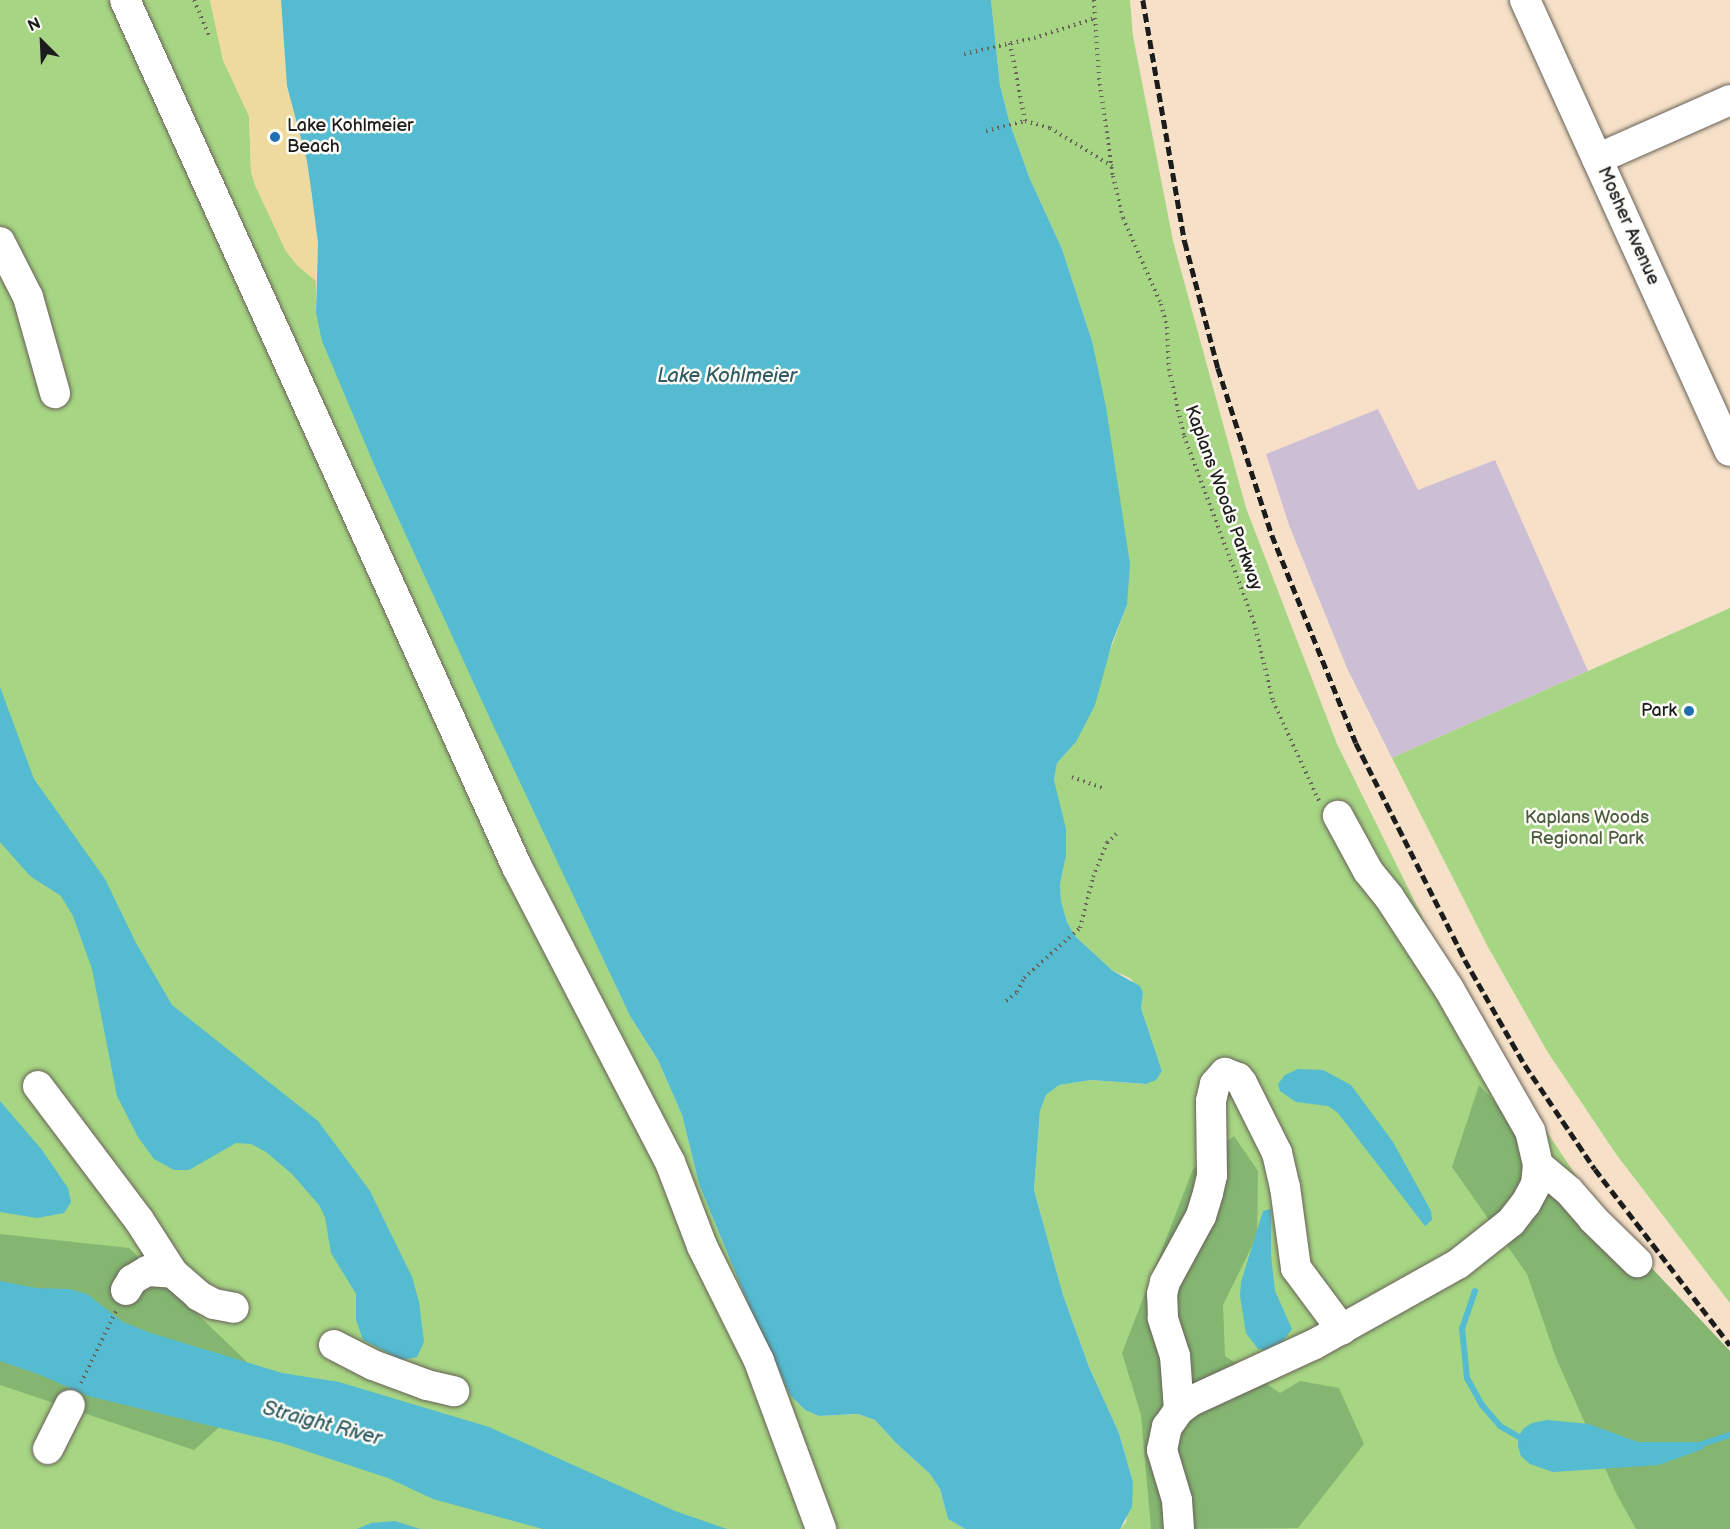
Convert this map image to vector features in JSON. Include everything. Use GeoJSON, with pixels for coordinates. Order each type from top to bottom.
{"type":"FeatureCollection","features":[{"type":"Feature","properties":{"kind":"street"},"geometry":{"type":"LineString","coordinates":[[125,0],[517,867],[670,1162],[702,1246],[759,1361],[827,1525]]}},
{"type":"Feature","properties":{"kind":"street","name":"Mosher Avenue"},"geometry":{"type":"LineString","coordinates":[[1525,0],[1730,452]]}},
{"type":"Feature","properties":{"kind":"street"},"geometry":{"type":"LineString","coordinates":[[1597,159],[1730,100]]}},
{"type":"Feature","properties":{"kind":"street"},"geometry":{"type":"LineString","coordinates":[[0,242],[28,297],[54,393]]}},
{"type":"Feature","properties":{"kind":"street"},"geometry":{"type":"LineString","coordinates":[[1179,1529],[1177,1500],[1162,1450],[1167,1427],[1179,1410],[1191,1401],[1342,1330],[1458,1264],[1511,1222],[1526,1203],[1536,1184],[1538,1165],[1536,1147],[1519,1110],[1449,989],[1331,814]]}},
{"type":"Feature","properties":{"kind":"street"},"geometry":{"type":"LineString","coordinates":[[1179,1410],[1175,1356],[1163,1318],[1162,1294],[1165,1282],[1200,1216],[1208,1193],[1212,1175],[1212,1101],[1215,1084],[1225,1073],[1238,1078],[1242,1083],[1277,1153],[1285,1187],[1296,1268],[1342,1330]]}},
{"type":"Feature","properties":{"kind":"street"},"geometry":{"type":"LineString","coordinates":[[38,1086],[139,1220],[173,1273],[199,1296],[214,1304],[234,1308]]}},
{"type":"Feature","properties":{"kind":"street"},"geometry":{"type":"LineString","coordinates":[[1538,1165],[1569,1191],[1593,1219],[1637,1262]]}},
{"type":"Feature","properties":{"kind":"street"},"geometry":{"type":"LineString","coordinates":[[126,1290],[132,1280],[147,1271],[173,1273]]}},
{"type":"Feature","properties":{"kind":"street"},"geometry":{"type":"LineString","coordinates":[[334,1345],[373,1365],[441,1388]]}},
{"type":"Feature","properties":{"kind":"street"},"geometry":{"type":"LineString","coordinates":[[48,1449],[70,1405]]}},
{"type":"Feature","properties":{"kind":"path"},"geometry":{"type":"LineString","coordinates":[[194,0],[210,38]]}},
{"type":"Feature","properties":{"kind":"path","name":"Kaplans Woods Parkway"},"geometry":{"type":"LineString","coordinates":[[1094,0],[1099,78],[1112,166],[1123,218],[1161,304],[1167,327],[1169,369],[1184,436],[1254,622],[1273,701],[1331,814]]}},
{"type":"Feature","properties":{"kind":"path"},"geometry":{"type":"LineString","coordinates":[[964,54],[1096,18]]}},
{"type":"Feature","properties":{"kind":"path"},"geometry":{"type":"LineString","coordinates":[[1010,43],[1025,121]]}},
{"type":"Feature","properties":{"kind":"path"},"geometry":{"type":"LineString","coordinates":[[986,131],[1025,121],[1050,128],[1112,166]]}},
{"type":"Feature","properties":{"kind":"path"},"geometry":{"type":"LineString","coordinates":[[1072,777],[1105,789]]}},
{"type":"Feature","properties":{"kind":"path"},"geometry":{"type":"LineString","coordinates":[[1006,1001],[1017,992],[1024,978],[1080,928],[1093,877],[1107,843],[1116,834]]}},
{"type":"Feature","properties":{"kind":"path"},"geometry":{"type":"LineString","coordinates":[[70,1405],[126,1290]]}},
{"type":"Feature","properties":{"kind":"shaded area"},"geometry":{"type":"Polygon","coordinates":[[[1378,409],[1418,490],[1495,460],[1588,671],[1392,758],[1347,668],[1289,525],[1266,454],[1378,409]]]}},
{"type":"Feature","properties":{"kind":"green space"},"geometry":{"type":"Polygon","coordinates":[[[0,0],[210,0],[223,60],[249,116],[251,171],[255,185],[286,251],[297,265],[316,281],[316,313],[381,481],[630,1016],[658,1060],[682,1115],[699,1184],[754,1318],[790,1395],[805,1410],[819,1416],[858,1414],[875,1420],[930,1474],[940,1489],[948,1519],[965,1529],[0,1529],[0,0]]]}},
{"type":"Feature","properties":{"kind":"green space"},"geometry":{"type":"Polygon","coordinates":[[[991,0],[1130,0],[1133,36],[1173,241],[1246,508],[1337,744],[1448,969],[1509,1075],[1579,1180],[1730,1529],[1120,1529],[1126,1522],[1133,1482],[1119,1433],[1089,1367],[1063,1295],[1034,1190],[1040,1111],[1046,1095],[1058,1085],[1091,1080],[1146,1084],[1162,1071],[1141,1008],[1143,993],[1130,978],[1113,971],[1075,936],[1067,922],[1061,901],[1060,884],[1066,856],[1054,780],[1057,763],[1076,742],[1127,605],[1092,341],[1062,249],[1030,179],[1010,124],[1000,85],[991,0]]]}},
{"type":"Feature","properties":{"kind":"green space","name":"Kaplans Woods Regional Park"},"geometry":{"type":"Polygon","coordinates":[[[1730,608],[1730,1303],[1616,1154],[1547,1051],[1488,947],[1392,758],[1730,608]]]}},
{"type":"Feature","properties":{"kind":"green space"},"geometry":{"type":"Polygon","coordinates":[[[1479,1085],[1730,1351],[1730,1529],[1636,1529],[1616,1493],[1556,1358],[1527,1274],[1452,1167],[1479,1085]]]}},
{"type":"Feature","properties":{"kind":"green space"},"geometry":{"type":"Polygon","coordinates":[[[1234,1136],[1258,1171],[1257,1236],[1223,1305],[1225,1356],[1280,1393],[1300,1381],[1339,1388],[1364,1444],[1298,1528],[1151,1529],[1141,1415],[1122,1353],[1193,1169],[1234,1136]]]}},
{"type":"Feature","properties":{"kind":"green space"},"geometry":{"type":"Polygon","coordinates":[[[0,1234],[129,1248],[248,1363],[246,1403],[194,1450],[0,1385],[0,1234]]]}},
{"type":"Feature","properties":{"kind":"sand","name":"Lake Kohlmeier Beach"},"geometry":{"type":"Polygon","coordinates":[[[210,0],[281,0],[287,86],[307,161],[318,243],[316,281],[297,265],[286,251],[255,185],[251,171],[249,116],[223,60],[210,0]]]}},
{"type":"Feature","properties":{"kind":"water","name":"Lake Kohlmeier"},"geometry":{"type":"Polygon","coordinates":[[[281,0],[991,0],[1000,85],[1010,124],[1030,179],[1062,249],[1092,341],[1106,407],[1130,564],[1127,605],[1112,643],[1095,705],[1076,742],[1057,763],[1054,780],[1066,829],[1066,856],[1060,884],[1061,901],[1067,922],[1075,936],[1113,971],[1140,986],[1143,993],[1141,1008],[1162,1071],[1156,1080],[1146,1084],[1091,1080],[1059,1085],[1046,1095],[1040,1111],[1034,1190],[1063,1295],[1089,1367],[1119,1433],[1133,1482],[1132,1507],[1120,1529],[965,1529],[948,1519],[940,1489],[930,1474],[875,1420],[858,1414],[819,1416],[805,1410],[790,1395],[754,1318],[699,1184],[682,1115],[658,1060],[630,1016],[493,725],[381,481],[322,341],[316,313],[318,243],[307,161],[287,86],[281,0]]]}},
{"type":"Feature","properties":{"kind":"water"},"geometry":{"type":"Polygon","coordinates":[[[0,687],[34,779],[105,879],[136,943],[172,1005],[318,1121],[370,1191],[412,1277],[419,1302],[424,1342],[417,1357],[402,1360],[363,1340],[356,1320],[356,1294],[331,1253],[325,1217],[319,1205],[292,1174],[266,1152],[251,1144],[236,1143],[189,1170],[174,1170],[154,1159],[138,1137],[117,1096],[92,969],[73,916],[61,896],[30,876],[0,842],[0,687]]]}},
{"type":"Feature","properties":{"kind":"water"},"geometry":{"type":"Polygon","coordinates":[[[1298,1069],[1323,1070],[1351,1085],[1393,1142],[1431,1211],[1432,1220],[1425,1226],[1338,1113],[1328,1106],[1296,1102],[1280,1091],[1278,1084],[1285,1075],[1298,1069]]]}},
{"type":"Feature","properties":{"kind":"water"},"geometry":{"type":"Polygon","coordinates":[[[0,1101],[42,1150],[68,1188],[71,1202],[64,1213],[37,1218],[0,1212],[0,1101]]]}},
{"type":"Feature","properties":{"kind":"water"},"geometry":{"type":"Polygon","coordinates":[[[1271,1209],[1271,1255],[1275,1291],[1292,1329],[1283,1341],[1265,1350],[1258,1349],[1246,1333],[1240,1296],[1241,1282],[1263,1211],[1271,1209]]]}},
{"type":"Feature","properties":{"kind":"water","name":"Straight River"},"geometry":{"type":"Polygon","coordinates":[[[0,1281],[36,1288],[69,1289],[87,1294],[123,1322],[151,1333],[282,1373],[339,1382],[489,1427],[675,1511],[727,1529],[543,1529],[433,1499],[388,1478],[282,1443],[88,1396],[38,1374],[0,1361],[0,1281]]]}},
{"type":"Feature","properties":{"kind":"water"},"geometry":{"type":"Polygon","coordinates":[[[1547,1420],[1589,1424],[1638,1442],[1707,1442],[1703,1449],[1659,1465],[1553,1472],[1530,1464],[1521,1456],[1518,1446],[1518,1438],[1523,1429],[1532,1423],[1547,1420]]]}},
{"type":"Feature","properties":{"kind":"water"},"geometry":{"type":"Polygon","coordinates":[[[395,1521],[420,1529],[357,1529],[371,1523],[395,1521]]]}},
{"type":"Feature","properties":{"kind":"waterway"},"geometry":{"type":"LineString","coordinates":[[1475,1291],[1462,1328],[1467,1378],[1482,1405],[1500,1426],[1524,1440]]}},
{"type":"Feature","properties":{"kind":"waterway"},"geometry":{"type":"LineString","coordinates":[[1699,1445],[1730,1435]]}},
{"type":"Feature","properties":{"kind":"railway"},"geometry":{"type":"LineString","coordinates":[[1143,0],[1185,242],[1218,368],[1272,535],[1356,743],[1465,960],[1525,1065],[1595,1169],[1730,1345]]}},
{"type":"Feature","properties":{"kind":"place","name":"Lake Kohlmeier Beach"},"geometry":{"type":"Point","coordinates":[275,137]}},
{"type":"Feature","properties":{"kind":"place","name":"Park"},"geometry":{"type":"Point","coordinates":[1689,711]}}]}
